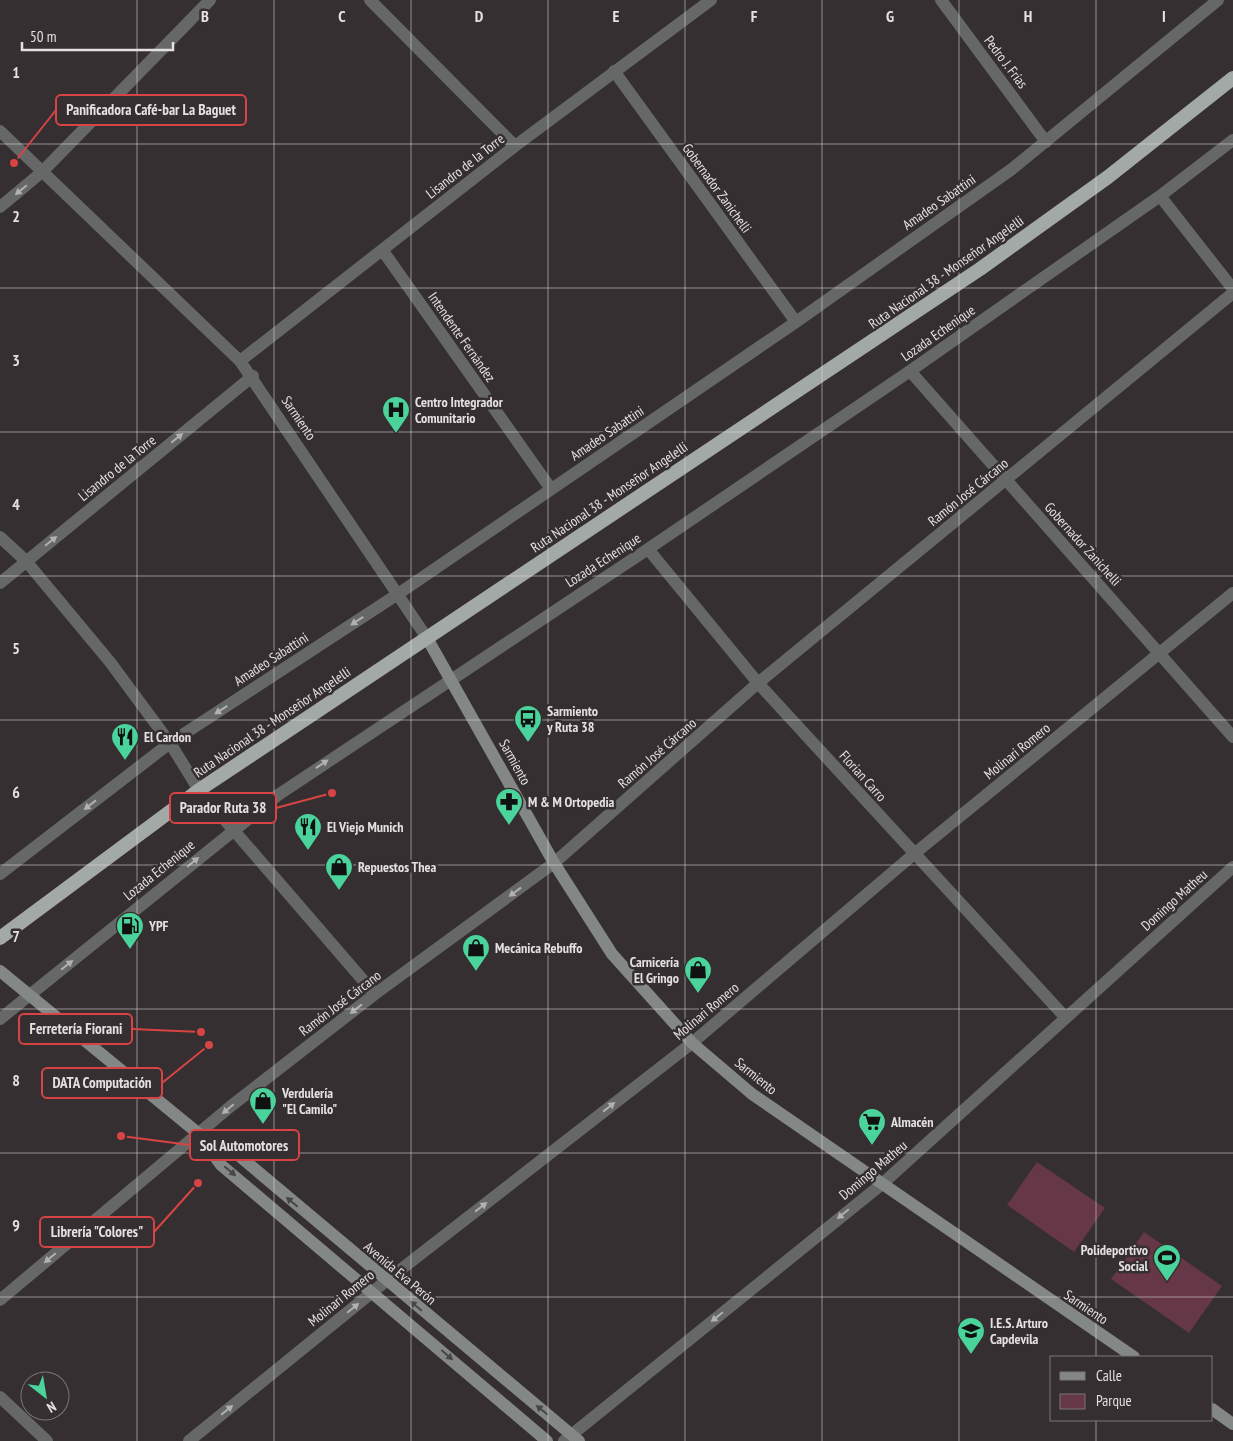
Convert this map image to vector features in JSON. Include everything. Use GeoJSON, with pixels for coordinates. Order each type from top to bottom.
{"type":"FeatureCollection","features":[{"type":"Feature","properties":{"kind":"highway","name":"Ruta Nacional 38 - Monseñor Angelelli"},"geometry":{"type":"LineString","coordinates":[[0,938],[200,790],[980,269],[1108,177],[1233,78]]}},
{"type":"Feature","properties":{"kind":"main road","name":"Sarmiento"},"geometry":{"type":"LineString","coordinates":[[427,638],[554,863],[612,954],[692,1043],[752,1094],[1133,1356]]}},
{"type":"Feature","properties":{"kind":"main road","name":"Avenida Eva Perón"},"geometry":{"type":"LineString","coordinates":[[0,971],[199,1134],[231,1149],[572,1439]]}},
{"type":"Feature","properties":{"kind":"main road","name":"Avenida Eva Perón"},"geometry":{"type":"LineString","coordinates":[[199,1134],[221,1164],[374,1291],[547,1441]]}},
{"type":"Feature","properties":{"kind":"main road"},"geometry":{"type":"LineString","coordinates":[[1213,1410],[1233,1424]]}},
{"type":"Feature","properties":{"kind":"street"},"geometry":{"type":"LineString","coordinates":[[0,207],[42,172],[210,0]]}},
{"type":"Feature","properties":{"kind":"street"},"geometry":{"type":"LineString","coordinates":[[370,0],[515,146]]}},
{"type":"Feature","properties":{"kind":"street","name":"Lisandro de la Torre"},"geometry":{"type":"LineString","coordinates":[[240,361],[515,146],[711,0]]}},
{"type":"Feature","properties":{"kind":"street","name":"Pedro J. Frías"},"geometry":{"type":"LineString","coordinates":[[941,0],[1046,142]]}},
{"type":"Feature","properties":{"kind":"street","name":"Amadeo Sabattini"},"geometry":{"type":"LineString","coordinates":[[0,874],[170,743],[398,594],[796,322],[1012,169],[1218,0]]}},
{"type":"Feature","properties":{"kind":"street","name":"Gobernador Zanichelli"},"geometry":{"type":"LineString","coordinates":[[614,71],[796,322]]}},
{"type":"Feature","properties":{"kind":"street","name":"Sarmiento"},"geometry":{"type":"LineString","coordinates":[[0,131],[240,361],[253,376],[427,638]]}},
{"type":"Feature","properties":{"kind":"street","name":"Lozada Echenique"},"geometry":{"type":"LineString","coordinates":[[0,1019],[278,794],[450,678],[648,549],[910,371],[1160,196],[1233,140]]}},
{"type":"Feature","properties":{"kind":"street"},"geometry":{"type":"LineString","coordinates":[[1160,196],[1233,291]]}},
{"type":"Feature","properties":{"kind":"street","name":"Intendente Fernández"},"geometry":{"type":"LineString","coordinates":[[382,251],[551,489]]}},
{"type":"Feature","properties":{"kind":"street","name":"Ramón José Cárcano"},"geometry":{"type":"LineString","coordinates":[[0,1300],[199,1134],[375,994],[554,863],[758,684],[1233,291]]}},
{"type":"Feature","properties":{"kind":"street","name":"Gobernador Zanichelli"},"geometry":{"type":"LineString","coordinates":[[910,371],[1233,737]]}},
{"type":"Feature","properties":{"kind":"street","name":"Lisandro de la Torre"},"geometry":{"type":"LineString","coordinates":[[0,583],[253,376]]}},
{"type":"Feature","properties":{"kind":"street"},"geometry":{"type":"LineString","coordinates":[[0,537],[26,561],[110,662],[170,743],[200,790],[375,994]]}},
{"type":"Feature","properties":{"kind":"street","name":"Florian Carro"},"geometry":{"type":"LineString","coordinates":[[648,549],[758,684],[1065,1017]]}},
{"type":"Feature","properties":{"kind":"street","name":"Molinari Romero"},"geometry":{"type":"LineString","coordinates":[[189,1441],[386,1281],[692,1043],[914,854],[1233,593]]}},
{"type":"Feature","properties":{"kind":"street","name":"Domingo Matheu"},"geometry":{"type":"LineString","coordinates":[[572,1439],[882,1184],[1233,867]]}},
{"type":"Feature","properties":{"kind":"street"},"geometry":{"type":"LineString","coordinates":[[0,1397],[46,1441]]}},
{"type":"Feature","properties":{"kind":"green space"},"geometry":{"type":"Polygon","coordinates":[[[1037,1162],[1105,1208],[1074,1252],[1007,1205],[1037,1162]]]}},
{"type":"Feature","properties":{"kind":"green space","name":"Polideportivo Social"},"geometry":{"type":"Polygon","coordinates":[[[1144,1232],[1222,1286],[1189,1333],[1111,1279],[1144,1232]]]}},
{"type":"Feature","properties":{"kind":"place","name":"Panificadora Café-bar La Baguet"},"geometry":{"type":"Point","coordinates":[14,163]}},
{"type":"Feature","properties":{"kind":"place","name":"Centro Integrador Comunitario"},"geometry":{"type":"Point","coordinates":[396,434]}},
{"type":"Feature","properties":{"kind":"place","name":"Sarmiento y Ruta 38"},"geometry":{"type":"Point","coordinates":[528,743]}},
{"type":"Feature","properties":{"kind":"place","name":"El Cardon"},"geometry":{"type":"Point","coordinates":[125,761]}},
{"type":"Feature","properties":{"kind":"place","name":"Parador Ruta 38"},"geometry":{"type":"Point","coordinates":[332,793]}},
{"type":"Feature","properties":{"kind":"place","name":"M & M Ortopedia"},"geometry":{"type":"Point","coordinates":[509,826]}},
{"type":"Feature","properties":{"kind":"place","name":"El Viejo Munich"},"geometry":{"type":"Point","coordinates":[308,851]}},
{"type":"Feature","properties":{"kind":"place","name":"Repuestos Thea"},"geometry":{"type":"Point","coordinates":[339,891]}},
{"type":"Feature","properties":{"kind":"place","name":"YPF"},"geometry":{"type":"Point","coordinates":[130,950]}},
{"type":"Feature","properties":{"kind":"place","name":"Mecánica Rebuffo"},"geometry":{"type":"Point","coordinates":[476,972]}},
{"type":"Feature","properties":{"kind":"place","name":"Carnicería El Gringo"},"geometry":{"type":"Point","coordinates":[698,994]}},
{"type":"Feature","properties":{"kind":"place","name":"Ferretería Fiorani"},"geometry":{"type":"Point","coordinates":[201,1032]}},
{"type":"Feature","properties":{"kind":"place","name":"DATA Computación"},"geometry":{"type":"Point","coordinates":[209,1045]}},
{"type":"Feature","properties":{"kind":"place","name":"Verdulería \"El Camilo\""},"geometry":{"type":"Point","coordinates":[263,1125]}},
{"type":"Feature","properties":{"kind":"place","name":"Sol Automotores"},"geometry":{"type":"Point","coordinates":[121,1136]}},
{"type":"Feature","properties":{"kind":"place","name":"Almacén"},"geometry":{"type":"Point","coordinates":[872,1146]}},
{"type":"Feature","properties":{"kind":"place","name":"Librería \"Colores\""},"geometry":{"type":"Point","coordinates":[198,1183]}},
{"type":"Feature","properties":{"kind":"place","name":"Polideportivo Social"},"geometry":{"type":"Point","coordinates":[1167,1282]}},
{"type":"Feature","properties":{"kind":"place","name":"I.E.S. Arturo Capdevila"},"geometry":{"type":"Point","coordinates":[971,1355]}}]}
